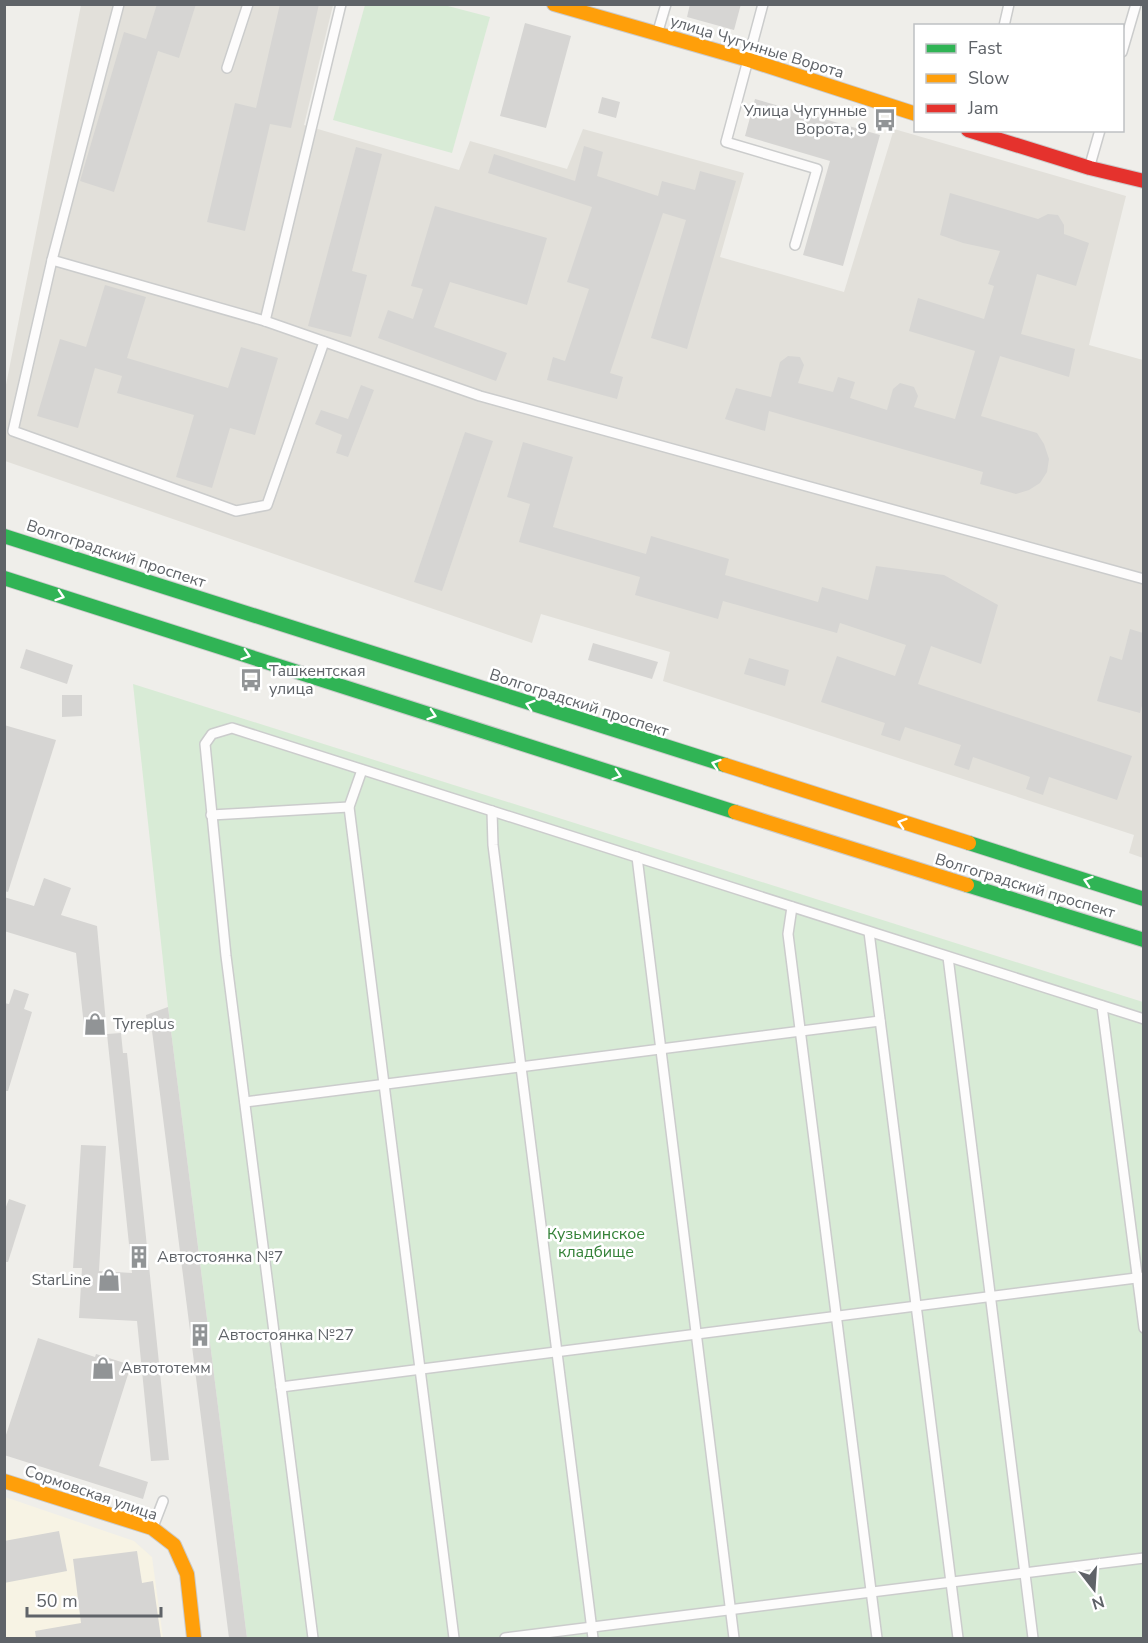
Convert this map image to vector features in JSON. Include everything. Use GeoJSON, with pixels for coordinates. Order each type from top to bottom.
{"type":"FeatureCollection","features":[{"type":"Feature","properties":{"kind":"main road","name":"улица Чугунные Ворота"},"geometry":{"type":"LineString","coordinates":[[554,4],[749,60],[914,114]]}},
{"type":"Feature","properties":{"kind":"main road"},"geometry":{"type":"LineString","coordinates":[[976,132],[1090,168],[1143,181]]}},
{"type":"Feature","properties":{"kind":"main road","name":"Волгоградский проспект"},"geometry":{"type":"LineString","coordinates":[[4,536],[1143,899]]}},
{"type":"Feature","properties":{"kind":"main road","name":"Волгоградский проспект"},"geometry":{"type":"LineString","coordinates":[[4,578],[1143,940]]}},
{"type":"Feature","properties":{"kind":"main road","name":"Сормовская улица"},"geometry":{"type":"LineString","coordinates":[[4,1481],[152,1528],[174,1545],[187,1574],[194,1638]]}},
{"type":"Feature","properties":{"kind":"lane"},"geometry":{"type":"LineString","coordinates":[[119,4],[52,260],[13,431],[236,511],[267,506],[324,342]]}},
{"type":"Feature","properties":{"kind":"lane"},"geometry":{"type":"LineString","coordinates":[[227,68],[248,4]]}},
{"type":"Feature","properties":{"kind":"lane"},"geometry":{"type":"LineString","coordinates":[[265,321],[341,4]]}},
{"type":"Feature","properties":{"kind":"lane"},"geometry":{"type":"LineString","coordinates":[[657,34],[666,4]]}},
{"type":"Feature","properties":{"kind":"lane"},"geometry":{"type":"LineString","coordinates":[[764,4],[726,142],[817,169],[795,245]]}},
{"type":"Feature","properties":{"kind":"lane"},"geometry":{"type":"LineString","coordinates":[[1004,24],[1009,4]]}},
{"type":"Feature","properties":{"kind":"lane"},"geometry":{"type":"LineString","coordinates":[[1124,45],[1136,4]]}},
{"type":"Feature","properties":{"kind":"lane"},"geometry":{"type":"LineString","coordinates":[[1090,168],[1099,132]]}},
{"type":"Feature","properties":{"kind":"lane"},"geometry":{"type":"LineString","coordinates":[[52,260],[265,321],[480,396],[1143,579]]}},
{"type":"Feature","properties":{"kind":"lane"},"geometry":{"type":"LineString","coordinates":[[313,1638],[211,815],[205,744],[212,734],[232,728],[1143,1019]]}},
{"type":"Feature","properties":{"kind":"lane"},"geometry":{"type":"LineString","coordinates":[[362,770],[349,807],[454,1638]]}},
{"type":"Feature","properties":{"kind":"lane"},"geometry":{"type":"LineString","coordinates":[[211,815],[349,807]]}},
{"type":"Feature","properties":{"kind":"lane"},"geometry":{"type":"LineString","coordinates":[[492,811],[493,845],[593,1638]]}},
{"type":"Feature","properties":{"kind":"lane"},"geometry":{"type":"LineString","coordinates":[[637,857],[734,1638]]}},
{"type":"Feature","properties":{"kind":"lane"},"geometry":{"type":"LineString","coordinates":[[792,907],[788,934],[877,1638]]}},
{"type":"Feature","properties":{"kind":"lane"},"geometry":{"type":"LineString","coordinates":[[869,932],[958,1638]]}},
{"type":"Feature","properties":{"kind":"lane"},"geometry":{"type":"LineString","coordinates":[[948,957],[1034,1638]]}},
{"type":"Feature","properties":{"kind":"lane"},"geometry":{"type":"LineString","coordinates":[[1102,1006],[1140,1277],[1143,1328]]}},
{"type":"Feature","properties":{"kind":"lane"},"geometry":{"type":"LineString","coordinates":[[245,1102],[880,1021]]}},
{"type":"Feature","properties":{"kind":"lane"},"geometry":{"type":"LineString","coordinates":[[281,1387],[1140,1277]]}},
{"type":"Feature","properties":{"kind":"lane"},"geometry":{"type":"LineString","coordinates":[[152,1528],[163,1501]]}},
{"type":"Feature","properties":{"kind":"lane"},"geometry":{"type":"LineString","coordinates":[[505,1638],[1143,1557]]}},
{"type":"Feature","properties":{"kind":"shaded area"},"geometry":{"type":"Polygon","coordinates":[[[81,5],[333,5],[304,125],[459,170],[470,141],[567,169],[583,129],[744,173],[720,257],[844,292],[894,129],[1126,196],[1089,345],[1143,360],[1143,858],[1129,853],[1134,835],[663,681],[670,652],[541,614],[532,643],[5,461],[5,390],[81,5]]]}},
{"type":"Feature","properties":{"kind":"shaded area"},"geometry":{"type":"Polygon","coordinates":[[[5,1497],[134,1541],[152,1557],[163,1638],[5,1638],[5,1497]]]}},
{"type":"Feature","properties":{"kind":"green space"},"geometry":{"type":"Polygon","coordinates":[[[365,5],[444,5],[490,17],[452,153],[333,120],[365,5]]]}},
{"type":"Feature","properties":{"kind":"green space","name":"Кузьминское кладбище"},"geometry":{"type":"Polygon","coordinates":[[[133,684],[1143,1002],[1143,1638],[247,1638],[168,1007],[133,684]]]}},
{"type":"Feature","properties":{"kind":"building"},"geometry":{"type":"Polygon","coordinates":[[[157,4],[196,4],[179,58],[158,51],[114,192],[80,181],[124,32],[146,39],[157,4]]]}},
{"type":"Feature","properties":{"kind":"building"},"geometry":{"type":"Polygon","coordinates":[[[280,4],[319,4],[291,128],[270,124],[245,231],[207,222],[235,103],[256,108],[280,4]]]}},
{"type":"Feature","properties":{"kind":"building"},"geometry":{"type":"Polygon","coordinates":[[[690,4],[741,4],[734,30],[687,17],[690,4]]]}},
{"type":"Feature","properties":{"kind":"building"},"geometry":{"type":"Polygon","coordinates":[[[525,23],[571,36],[546,128],[500,116],[525,23]]]}},
{"type":"Feature","properties":{"kind":"building"},"geometry":{"type":"Polygon","coordinates":[[[602,97],[620,102],[616,118],[598,113],[602,97]]]}},
{"type":"Feature","properties":{"kind":"building"},"geometry":{"type":"Polygon","coordinates":[[[755,99],[880,135],[843,266],[803,255],[830,161],[745,136],[755,99]]]}},
{"type":"Feature","properties":{"kind":"building"},"geometry":{"type":"Polygon","coordinates":[[[584,146],[603,152],[597,176],[658,196],[662,181],[695,190],[700,171],[736,181],[687,349],[651,338],[686,220],[663,213],[610,373],[623,377],[617,399],[547,380],[553,357],[565,361],[589,289],[567,282],[592,207],[488,173],[494,154],[575,181],[584,146]]]}},
{"type":"Feature","properties":{"kind":"building"},"geometry":{"type":"Polygon","coordinates":[[[356,147],[382,154],[352,271],[367,275],[351,337],[308,326],[356,147]]]}},
{"type":"Feature","properties":{"kind":"building"},"geometry":{"type":"Polygon","coordinates":[[[950,193],[1038,219],[1048,214],[1058,215],[1064,225],[1064,234],[1089,243],[1076,286],[1037,274],[1021,334],[1075,349],[1069,377],[1000,356],[981,416],[1037,433],[1049,459],[1047,472],[1040,483],[1016,494],[980,484],[983,472],[769,411],[765,431],[725,419],[736,388],[771,397],[780,362],[788,356],[800,357],[804,365],[798,383],[833,392],[838,377],[855,382],[850,398],[887,410],[893,389],[900,383],[914,387],[918,396],[914,407],[955,419],[975,351],[909,331],[918,298],[984,319],[994,286],[988,284],[1000,251],[963,243],[940,235],[950,193]]]}},
{"type":"Feature","properties":{"kind":"building"},"geometry":{"type":"Polygon","coordinates":[[[435,206],[547,238],[527,305],[450,282],[434,327],[507,353],[496,381],[378,338],[388,310],[413,319],[423,289],[411,286],[435,206]]]}},
{"type":"Feature","properties":{"kind":"building"},"geometry":{"type":"Polygon","coordinates":[[[105,285],[146,297],[127,358],[228,388],[241,347],[278,358],[255,435],[230,428],[212,488],[176,477],[194,415],[117,393],[122,376],[95,368],[78,428],[37,416],[60,339],[86,347],[105,285]]]}},
{"type":"Feature","properties":{"kind":"building"},"geometry":{"type":"Polygon","coordinates":[[[361,385],[374,390],[348,457],[336,453],[342,435],[315,424],[321,410],[348,419],[361,385]]]}},
{"type":"Feature","properties":{"kind":"building"},"geometry":{"type":"Polygon","coordinates":[[[465,432],[493,441],[442,591],[414,582],[465,432]]]}},
{"type":"Feature","properties":{"kind":"building"},"geometry":{"type":"Polygon","coordinates":[[[523,442],[573,457],[553,527],[646,554],[651,536],[729,559],[725,575],[818,602],[822,587],[868,600],[876,566],[944,575],[998,605],[981,664],[931,646],[918,684],[1132,756],[1117,800],[1049,777],[1043,795],[1026,789],[1030,777],[973,757],[969,770],[954,765],[961,745],[905,727],[900,741],[881,735],[885,723],[821,702],[837,656],[895,676],[906,645],[840,623],[837,633],[723,601],[718,619],[635,595],[640,577],[519,542],[530,504],[507,497],[523,442]]]}},
{"type":"Feature","properties":{"kind":"building"},"geometry":{"type":"Polygon","coordinates":[[[1130,629],[1143,633],[1143,702],[1140,713],[1097,701],[1110,656],[1122,660],[1130,629]]]}},
{"type":"Feature","properties":{"kind":"building"},"geometry":{"type":"Polygon","coordinates":[[[593,643],[658,662],[652,679],[588,660],[593,643]]]}},
{"type":"Feature","properties":{"kind":"building"},"geometry":{"type":"Polygon","coordinates":[[[26,649],[73,665],[67,684],[20,668],[26,649]]]}},
{"type":"Feature","properties":{"kind":"building"},"geometry":{"type":"Polygon","coordinates":[[[749,658],[789,670],[785,686],[744,674],[749,658]]]}},
{"type":"Feature","properties":{"kind":"building"},"geometry":{"type":"Polygon","coordinates":[[[62,695],[82,695],[82,716],[62,717],[62,695]]]}},
{"type":"Feature","properties":{"kind":"building"},"geometry":{"type":"Polygon","coordinates":[[[4,725],[56,740],[8,892],[4,891],[4,725]]]}},
{"type":"Feature","properties":{"kind":"building"},"geometry":{"type":"Polygon","coordinates":[[[44,878],[71,888],[61,915],[97,926],[107,1034],[85,1035],[76,953],[4,931],[4,897],[34,906],[44,878]]]}},
{"type":"Feature","properties":{"kind":"building"},"geometry":{"type":"Polygon","coordinates":[[[14,989],[29,994],[24,1009],[32,1012],[8,1091],[4,1091],[4,1003],[9,1004],[14,989]]]}},
{"type":"Feature","properties":{"kind":"building","name":"Автостоянка №27"},"geometry":{"type":"Polygon","coordinates":[[[168,1007],[247,1638],[229,1638],[152,1031],[148,1032],[146,1015],[168,1007]]]}},
{"type":"Feature","properties":{"kind":"building"},"geometry":{"type":"Polygon","coordinates":[[[121,1033],[123,1053],[127,1053],[169,1460],[151,1461],[137,1321],[79,1318],[82,1268],[73,1268],[81,1145],[106,1146],[99,1271],[132,1273],[107,1034],[121,1033]]]}},
{"type":"Feature","properties":{"kind":"building"},"geometry":{"type":"Polygon","coordinates":[[[9,1199],[26,1205],[8,1262],[4,1262],[4,1212],[9,1199]]]}},
{"type":"Feature","properties":{"kind":"building"},"geometry":{"type":"Polygon","coordinates":[[[38,1338],[95,1357],[96,1354],[131,1365],[99,1466],[148,1482],[143,1499],[4,1455],[4,1441],[38,1338]]]}},
{"type":"Feature","properties":{"kind":"building"},"geometry":{"type":"Polygon","coordinates":[[[59,1531],[67,1571],[4,1583],[4,1541],[59,1531]]]}},
{"type":"Feature","properties":{"kind":"building"},"geometry":{"type":"Polygon","coordinates":[[[137,1551],[142,1583],[153,1581],[161,1638],[36,1638],[35,1631],[81,1623],[73,1559],[137,1551]]]}},
{"type":"Feature","properties":{"kind":"traffic: fast"},"geometry":{"type":"LineString","coordinates":[[4,536],[725,765]]}},
{"type":"Feature","properties":{"kind":"traffic: fast"},"geometry":{"type":"LineString","coordinates":[[4,578],[735,812]]}},
{"type":"Feature","properties":{"kind":"traffic: fast"},"geometry":{"type":"LineString","coordinates":[[969,843],[1144,899]]}},
{"type":"Feature","properties":{"kind":"traffic: fast"},"geometry":{"type":"LineString","coordinates":[[967,885],[1144,940]]}},
{"type":"Feature","properties":{"kind":"traffic: slow"},"geometry":{"type":"LineString","coordinates":[[554,4],[749,60],[914,113]]}},
{"type":"Feature","properties":{"kind":"traffic: slow"},"geometry":{"type":"LineString","coordinates":[[725,765],[969,843]]}},
{"type":"Feature","properties":{"kind":"traffic: slow"},"geometry":{"type":"LineString","coordinates":[[735,812],[967,885]]}},
{"type":"Feature","properties":{"kind":"traffic: slow"},"geometry":{"type":"LineString","coordinates":[[4,1481],[152,1528],[174,1545],[187,1574],[194,1638]]}},
{"type":"Feature","properties":{"kind":"traffic: jam"},"geometry":{"type":"LineString","coordinates":[[974,132],[1090,168],[1144,181]]}},
{"type":"Feature","properties":{"kind":"place","name":"Улица Чугунные Ворота, 9"},"geometry":{"type":"Point","coordinates":[885,120]}},
{"type":"Feature","properties":{"kind":"place","name":"Ташкентская улица"},"geometry":{"type":"Point","coordinates":[251,680]}},
{"type":"Feature","properties":{"kind":"place","name":"Tyreplus"},"geometry":{"type":"Point","coordinates":[95,1024]}},
{"type":"Feature","properties":{"kind":"place","name":"Автостоянка №7"},"geometry":{"type":"Point","coordinates":[139,1257]}},
{"type":"Feature","properties":{"kind":"place","name":"StarLine"},"geometry":{"type":"Point","coordinates":[109,1280]}},
{"type":"Feature","properties":{"kind":"place","name":"Автостоянка №27"},"geometry":{"type":"Point","coordinates":[200,1335]}},
{"type":"Feature","properties":{"kind":"place","name":"Автототемм"},"geometry":{"type":"Point","coordinates":[103,1368]}}]}
